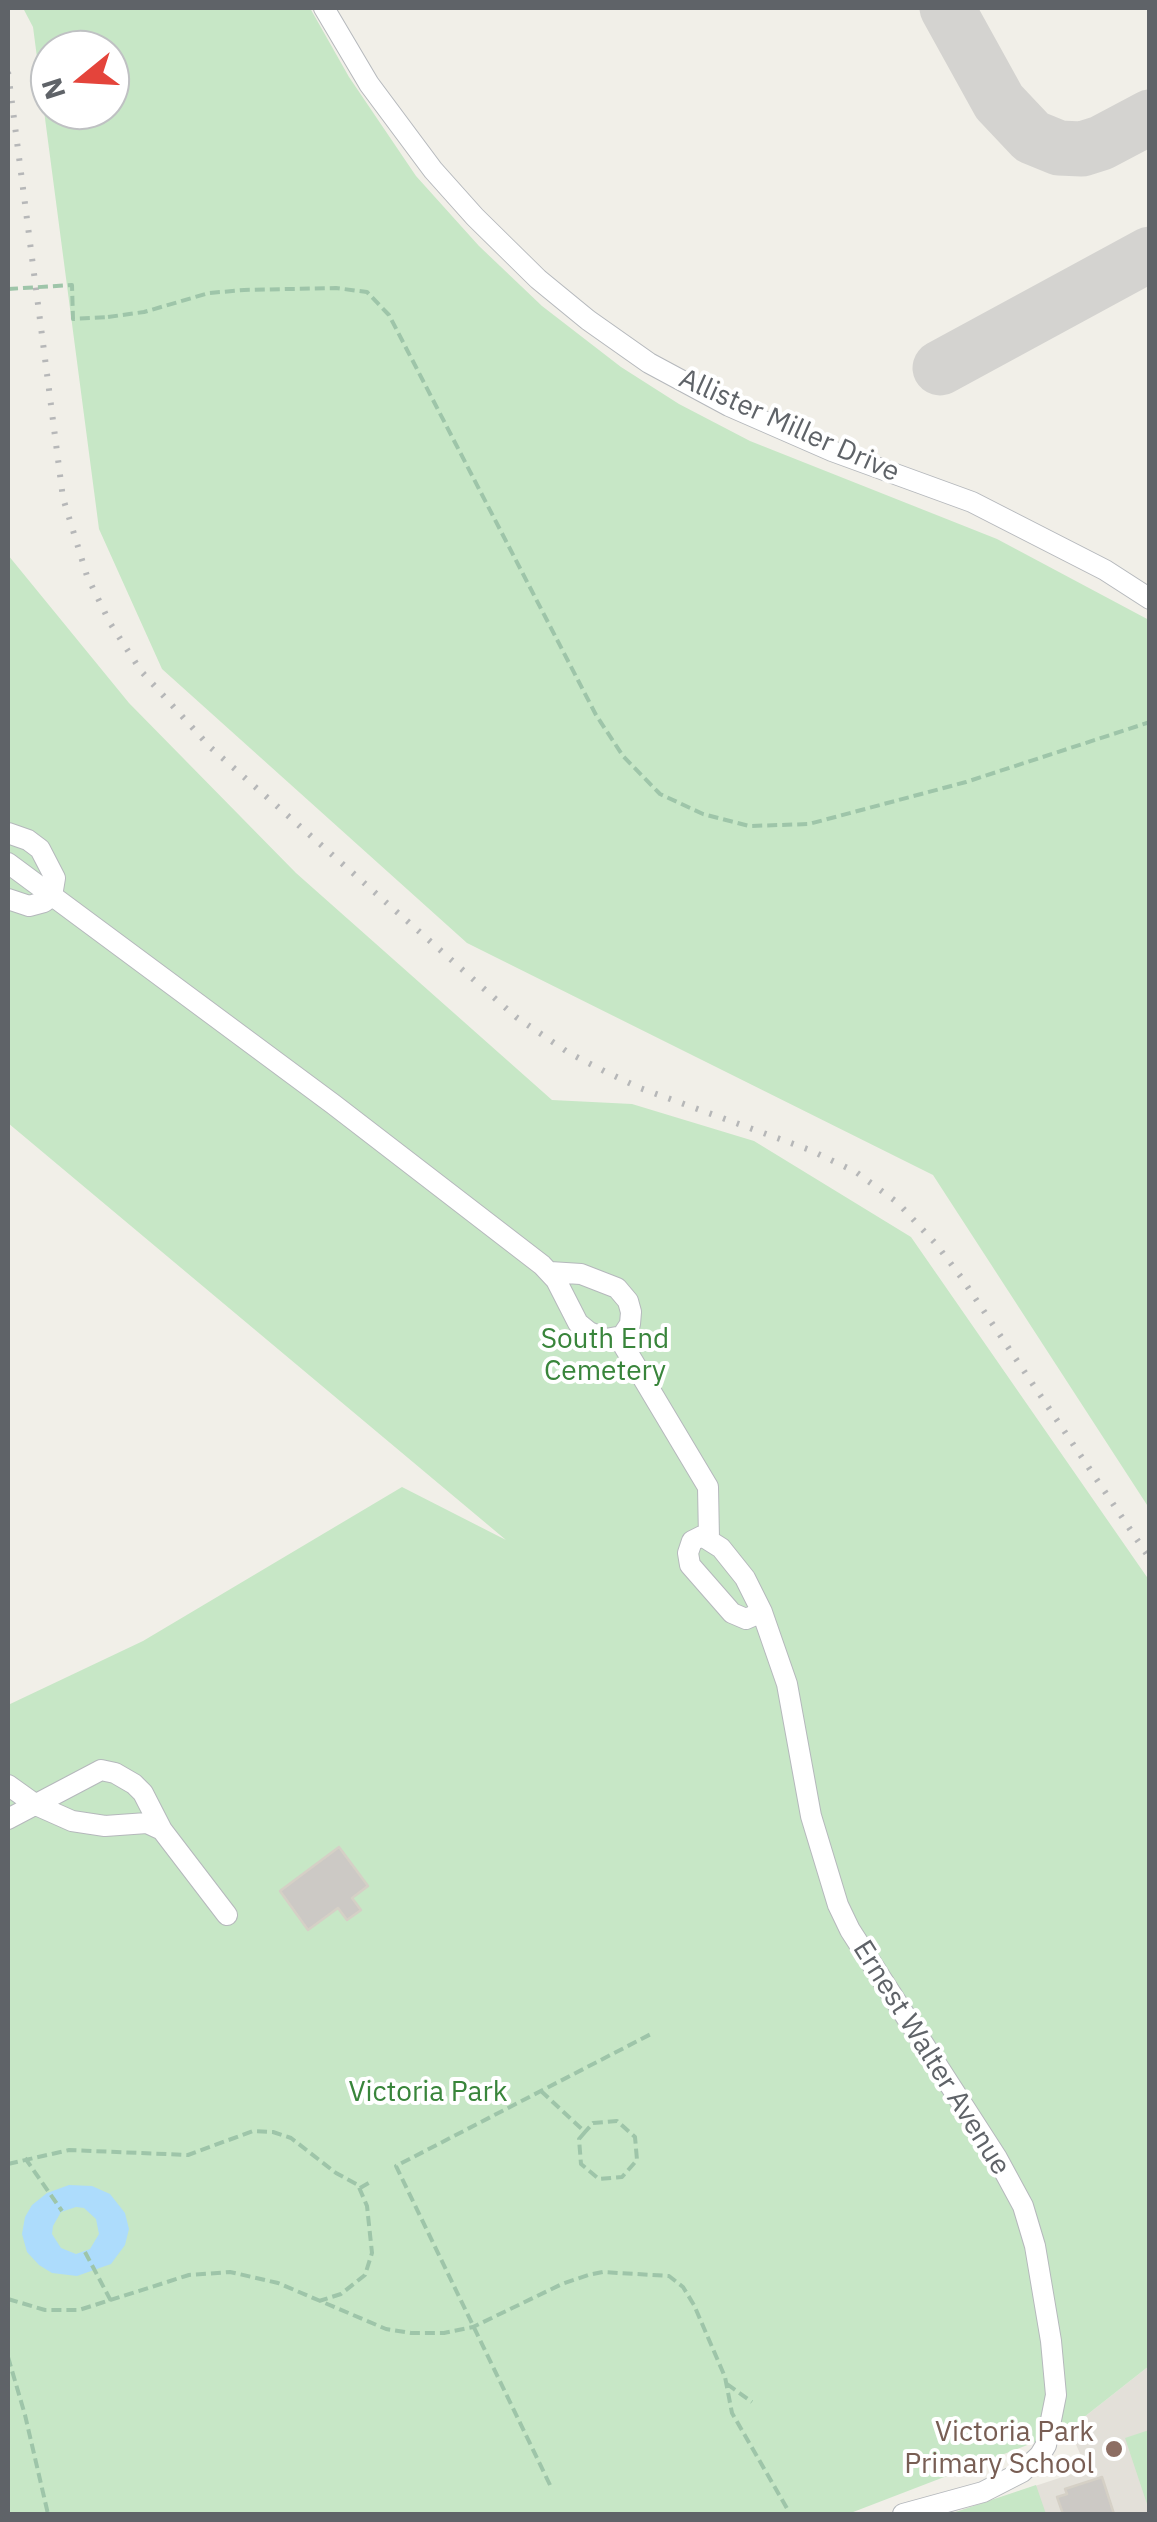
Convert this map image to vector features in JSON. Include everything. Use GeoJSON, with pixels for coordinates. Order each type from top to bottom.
{"type":"FeatureCollection","features":[{"type":"Feature","properties":{"kind":"street","name":"Allister Miller Drive"},"geometry":{"type":"LineString","coordinates":[[324,8],[369,84],[433,170],[475,218],[538,279],[588,320],[650,363],[729,406],[832,452],[972,502],[1105,570],[1150,599]]}},
{"type":"Feature","properties":{"kind":"street"},"geometry":{"type":"LineString","coordinates":[[8,833],[28,840],[40,850],[54,872],[52,896]]}},
{"type":"Feature","properties":{"kind":"street"},"geometry":{"type":"LineString","coordinates":[[8,863],[333,1104],[550,1272],[583,1328],[606,1338],[619,1338]]}},
{"type":"Feature","properties":{"kind":"street"},"geometry":{"type":"LineString","coordinates":[[8,899],[29,906],[52,896]]}},
{"type":"Feature","properties":{"kind":"street"},"geometry":{"type":"LineString","coordinates":[[550,1272],[598,1278],[623,1294],[632,1318],[619,1338]]}},
{"type":"Feature","properties":{"kind":"street"},"geometry":{"type":"LineString","coordinates":[[619,1338],[708,1486],[706,1538],[697,1538],[688,1546],[688,1558],[740,1618],[753,1618],[762,1612]]}},
{"type":"Feature","properties":{"kind":"street","name":"Ernest Walter Avenue"},"geometry":{"type":"LineString","coordinates":[[706,1538],[732,1560],[762,1612],[788,1684],[810,1816],[838,1905],[850,1930],[997,2158],[1023,2206],[1035,2246],[1056,2395],[1046,2444],[1022,2472],[983,2492],[903,2514]]}},
{"type":"Feature","properties":{"kind":"street"},"geometry":{"type":"LineString","coordinates":[[8,1818],[102,1770],[116,1773],[143,1793],[162,1830],[227,1915]]}},
{"type":"Feature","properties":{"kind":"street"},"geometry":{"type":"LineString","coordinates":[[8,1785],[36,1805],[80,1824],[147,1823],[162,1830]]}},
{"type":"Feature","properties":{"kind":"path"},"geometry":{"type":"LineString","coordinates":[[8,289],[72,285],[73,320],[144,312],[209,293],[336,288],[367,292],[389,315],[596,715],[624,756],[660,794],[703,814],[749,826],[809,824],[966,782],[1150,722]]}},
{"type":"Feature","properties":{"kind":"path"},"geometry":{"type":"LineString","coordinates":[[550,2485],[396,2166],[652,2034]]}},
{"type":"Feature","properties":{"kind":"path"},"geometry":{"type":"LineString","coordinates":[[541,2091],[585,2132]]}},
{"type":"Feature","properties":{"kind":"path"},"geometry":{"type":"LineString","coordinates":[[617,2121],[635,2137],[637,2160],[622,2177],[599,2179],[582,2164],[579,2139],[585,2132],[594,2123],[617,2121]]}},
{"type":"Feature","properties":{"kind":"path"},"geometry":{"type":"LineString","coordinates":[[8,2164],[69,2150],[188,2156],[244,2134],[263,2131],[291,2138],[360,2188],[370,2224],[372,2252],[368,2269],[350,2289],[320,2301]]}},
{"type":"Feature","properties":{"kind":"path"},"geometry":{"type":"LineString","coordinates":[[25,2158],[62,2211]]}},
{"type":"Feature","properties":{"kind":"path"},"geometry":{"type":"LineString","coordinates":[[360,2188],[372,2181]]}},
{"type":"Feature","properties":{"kind":"path"},"geometry":{"type":"LineString","coordinates":[[85,2252],[111,2302]]}},
{"type":"Feature","properties":{"kind":"path"},"geometry":{"type":"LineString","coordinates":[[8,2300],[32,2308],[79,2310],[169,2280],[220,2272],[278,2283],[398,2332],[444,2333],[473,2327],[588,2275],[603,2272],[669,2276],[694,2305],[726,2383],[732,2413],[788,2510]]}},
{"type":"Feature","properties":{"kind":"path"},"geometry":{"type":"LineString","coordinates":[[8,2357],[30,2431],[48,2514]]}},
{"type":"Feature","properties":{"kind":"path"},"geometry":{"type":"LineString","coordinates":[[726,2383],[752,2402]]}},
{"type":"Feature","properties":{"kind":"shaded area","name":"Victoria Park Primary School"},"geometry":{"type":"Polygon","coordinates":[[[1149,2366],[1149,2514],[949,2514],[1087,2469],[1069,2429],[1149,2366]]]}},
{"type":"Feature","properties":{"kind":"green space"},"geometry":{"type":"Polygon","coordinates":[[[23,8],[310,8],[349,77],[416,176],[479,246],[542,306],[621,367],[679,404],[750,441],[997,539],[1149,620],[1149,1508],[933,1175],[467,943],[162,669],[99,529],[47,130],[130,130],[130,30],[33,30],[23,8]]]}},
{"type":"Feature","properties":{"kind":"green space","name":"Victoria Park"},"geometry":{"type":"Polygon","coordinates":[[[8,555],[129,703],[296,873],[552,1100],[632,1104],[754,1141],[911,1237],[1149,1580],[1149,2366],[1069,2429],[848,2514],[8,2514],[8,1705],[143,1641],[402,1487],[506,1540],[8,1123],[8,555]]]}},
{"type":"Feature","properties":{"kind":"green space"},"geometry":{"type":"Polygon","coordinates":[[[1150,2430],[1149,2510],[1125,2438],[1150,2430]]]}},
{"type":"Feature","properties":{"kind":"green space"},"geometry":{"type":"Polygon","coordinates":[[[1036,2485],[1046,2514],[950,2514],[1036,2485]]]}},
{"type":"Feature","properties":{"kind":"water"},"geometry":{"type":"Polygon","coordinates":[[[69,2185],[92,2186],[110,2194],[125,2213],[129,2229],[125,2245],[111,2264],[77,2276],[52,2273],[27,2252],[22,2234],[25,2217],[47,2193],[69,2185]],[[84,2208],[61,2212],[53,2226],[52,2234],[61,2248],[76,2254],[90,2249],[99,2234],[96,2219],[84,2208]]]}},
{"type":"Feature","properties":{"kind":"building"},"geometry":{"type":"Polygon","coordinates":[[[339,1847],[368,1886],[352,1898],[361,1910],[347,1920],[338,1908],[308,1930],[280,1891],[339,1847]]]}},
{"type":"Feature","properties":{"kind":"building"},"geometry":{"type":"Polygon","coordinates":[[[1102,2477],[1114,2514],[1063,2514],[1057,2497],[1067,2494],[1065,2489],[1102,2477]]]}},
{"type":"Feature","properties":{"kind":"taxiway"},"geometry":{"type":"LineString","coordinates":[[947,8],[999,102],[1032,137],[1059,148],[1082,149],[1150,117]]}},
{"type":"Feature","properties":{"kind":"taxiway"},"geometry":{"type":"LineString","coordinates":[[940,368],[1150,254]]}},
{"type":"Feature","properties":{"kind":"railway"},"geometry":{"type":"LineString","coordinates":[[8,72],[63,498],[87,576],[110,623],[141,671],[210,747],[516,1017],[569,1053],[606,1072],[810,1150],[856,1172],[898,1203],[961,1277],[1150,1559]]}},
{"type":"Feature","properties":{"kind":"place","name":"Victoria Park Primary School"},"geometry":{"type":"Point","coordinates":[1114,2449]}},
{"type":"Feature","properties":{"kind":"park label","name":"South End Cemetery"},"geometry":{"type":"Point","coordinates":[605,1356]}}]}
